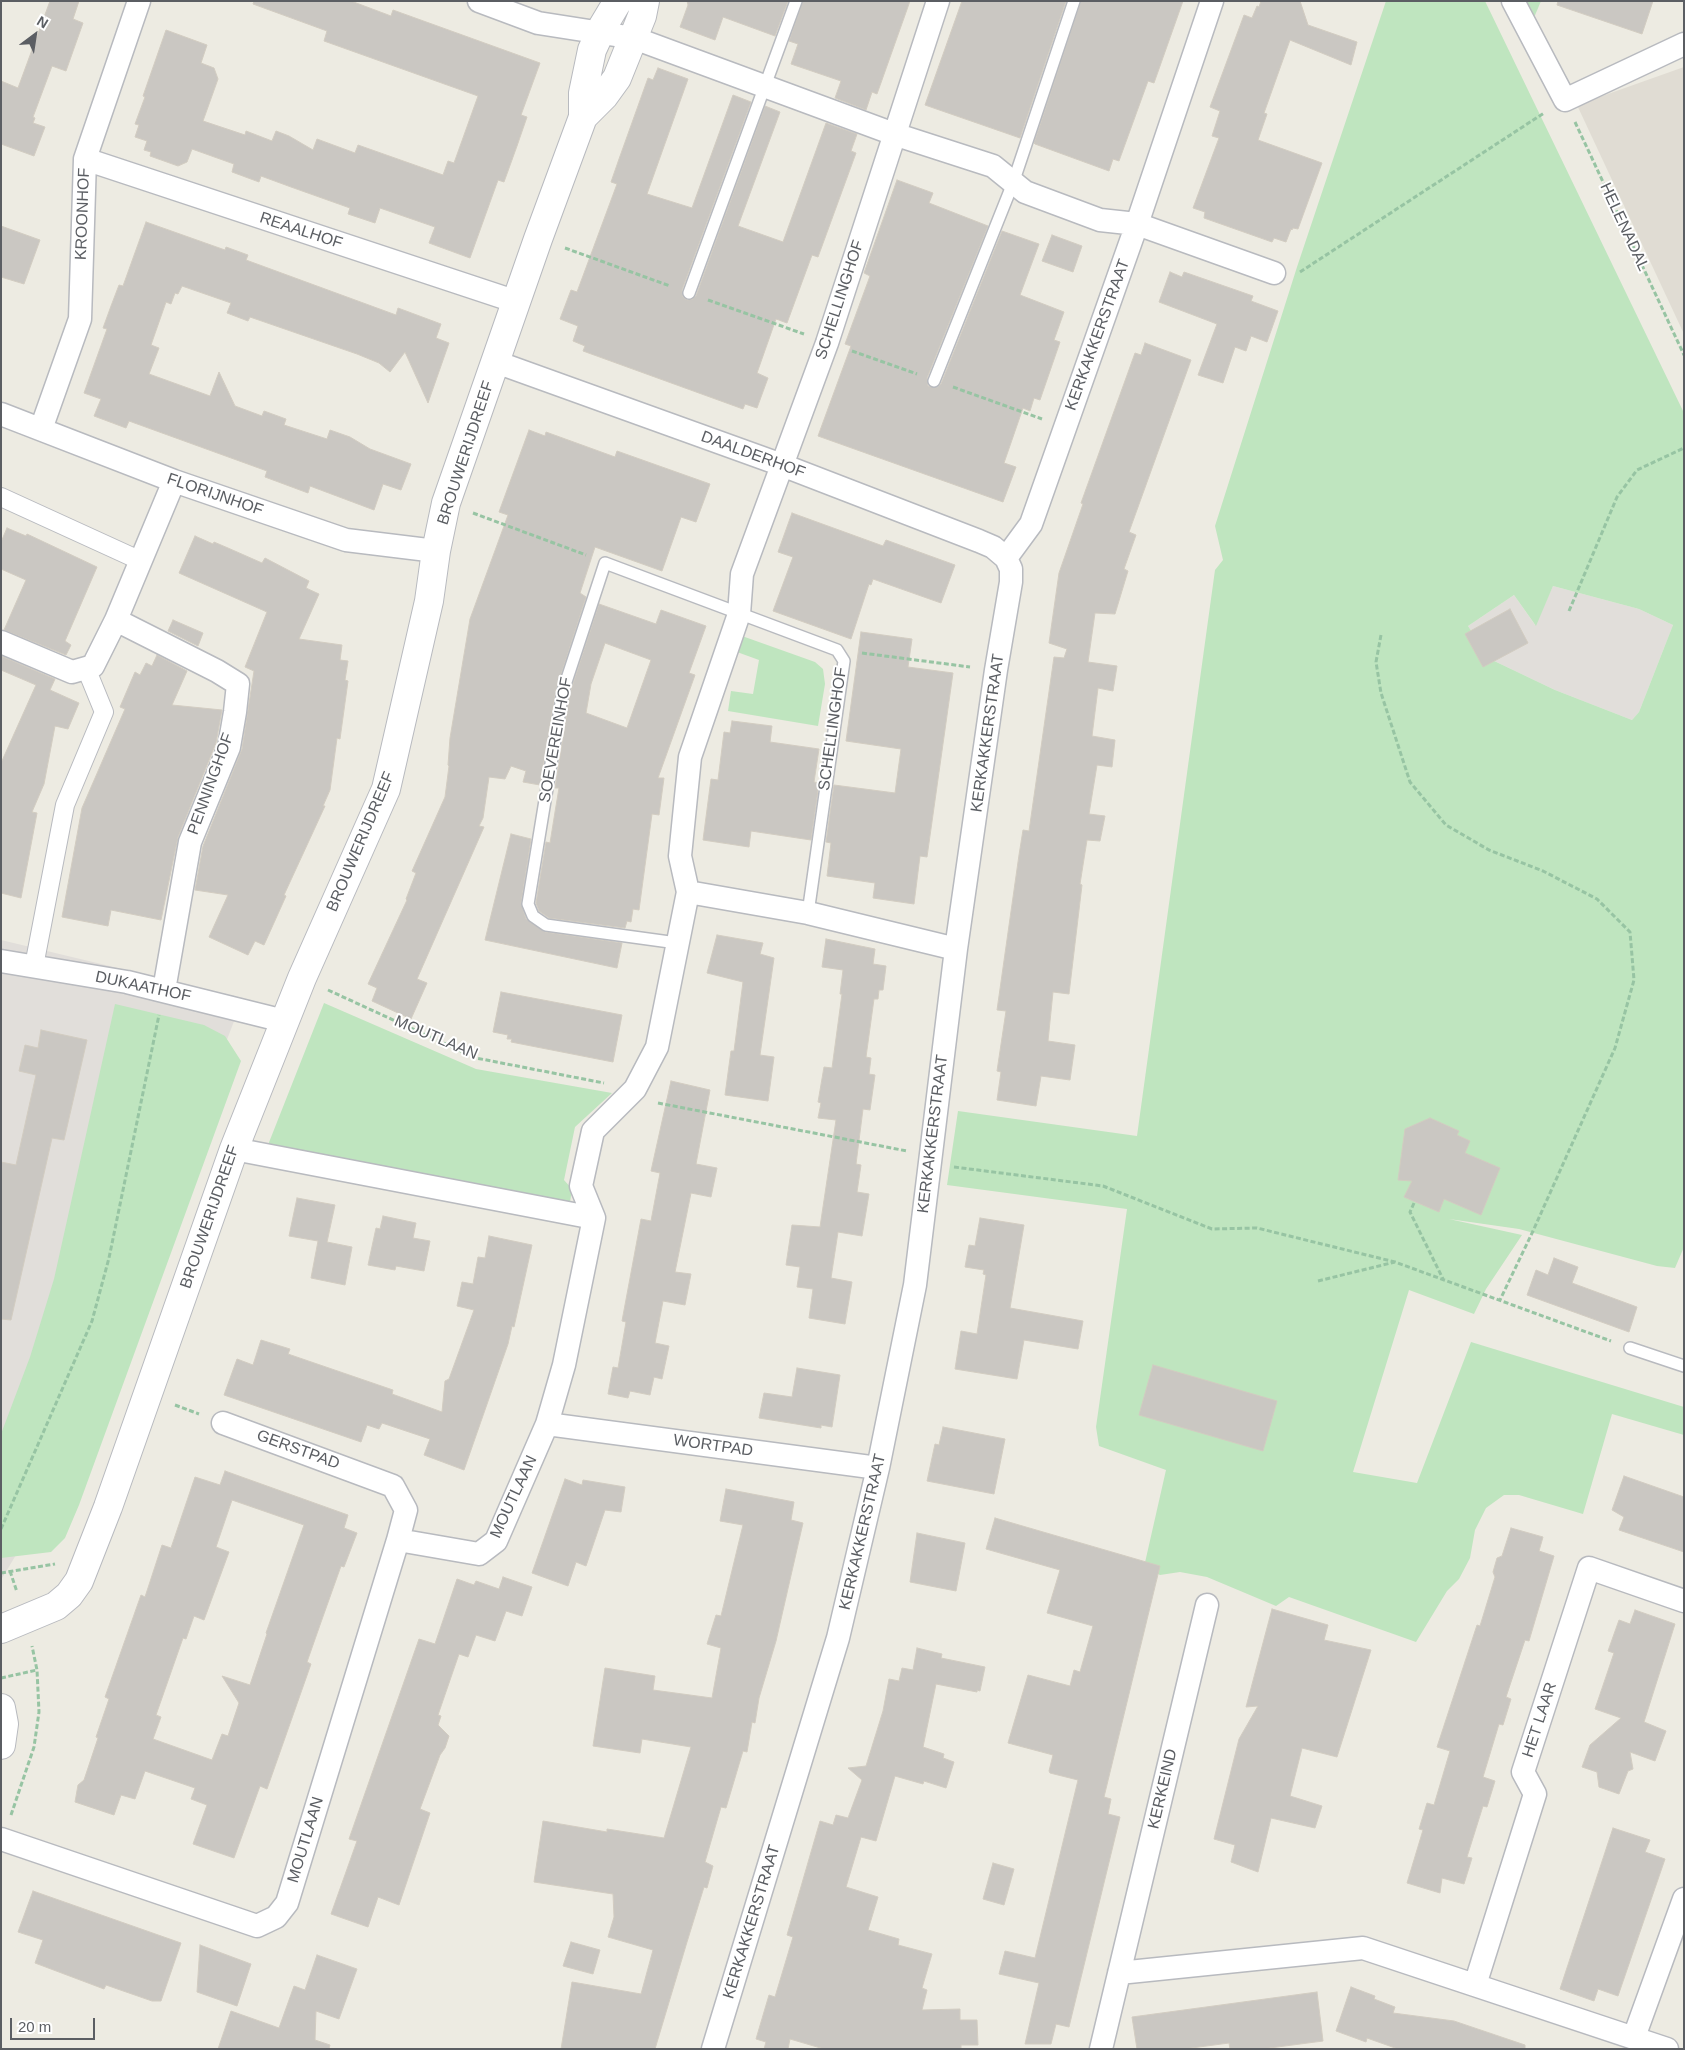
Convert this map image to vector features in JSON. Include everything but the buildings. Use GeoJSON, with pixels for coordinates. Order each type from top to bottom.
{"type":"FeatureCollection","features":[{"type":"Feature","properties":{"kind":"street","name":"KROONHOF"},"geometry":{"type":"LineString","coordinates":[[41,429],[80,319],[85,159],[139,1]]}},
{"type":"Feature","properties":{"kind":"street"},"geometry":{"type":"LineString","coordinates":[[479,1],[538,23],[634,38],[894,134],[993,166],[1025,192],[1100,220],[1137,224],[1274,274]]}},
{"type":"Feature","properties":{"kind":"street","name":"BROUWERIJDREEF"},"geometry":{"type":"LineString","coordinates":[[1,1629],[56,1606],[63,1601],[79,1582],[148,1395],[234,1149],[302,978],[386,789],[429,601],[436,551],[446,503],[583,117],[583,93],[586,72],[599,34],[618,1]]}},
{"type":"Feature","properties":{"kind":"street","name":"BROUWERIJDREEF"},"geometry":{"type":"LineString","coordinates":[[583,117],[604,96],[616,78],[634,38],[645,1]]}},
{"type":"Feature","properties":{"kind":"street","name":"SCHELLINGHOF"},"geometry":{"type":"LineString","coordinates":[[782,465],[828,343],[938,1]]}},
{"type":"Feature","properties":{"kind":"street","name":"KERKAKKERSTRAAT"},"geometry":{"type":"LineString","coordinates":[[713,2049],[838,1638],[878,1468],[915,1285],[956,949],[996,670],[1011,582],[1011,569],[1006,558],[1030,524],[1137,224],[1212,1]]}},
{"type":"Feature","properties":{"kind":"street"},"geometry":{"type":"LineString","coordinates":[[1514,1],[1565,100],[1684,44]]}},
{"type":"Feature","properties":{"kind":"street","name":"REAALHOF"},"geometry":{"type":"LineString","coordinates":[[85,159],[517,302]]}},
{"type":"Feature","properties":{"kind":"street","name":"DAALDERHOF"},"geometry":{"type":"LineString","coordinates":[[496,362],[782,465],[979,541],[993,547],[1006,558]]}},
{"type":"Feature","properties":{"kind":"street","name":"FLORIJNHOF"},"geometry":{"type":"LineString","coordinates":[[1,414],[174,481],[346,540],[436,551]]}},
{"type":"Feature","properties":{"kind":"street"},"geometry":{"type":"LineString","coordinates":[[594,1218],[581,1186],[593,1131],[631,1093],[656,1047],[688,892],[680,856],[690,757],[739,614],[742,574],[782,465]]}},
{"type":"Feature","properties":{"kind":"street"},"geometry":{"type":"LineString","coordinates":[[1,642],[72,672],[93,666],[116,620],[174,481]]}},
{"type":"Feature","properties":{"kind":"street"},"geometry":{"type":"LineString","coordinates":[[1,498],[141,560]]}},
{"type":"Feature","properties":{"kind":"street","name":"PENNINGHOF"},"geometry":{"type":"LineString","coordinates":[[116,620],[217,671],[238,684],[236,712],[229,747],[190,842],[164,990]]}},
{"type":"Feature","properties":{"kind":"street"},"geometry":{"type":"LineString","coordinates":[[34,966],[65,805],[104,712],[86,668]]}},
{"type":"Feature","properties":{"kind":"street"},"geometry":{"type":"LineString","coordinates":[[688,892],[808,913],[956,949]]}},
{"type":"Feature","properties":{"kind":"street","name":"DUKAATHOF"},"geometry":{"type":"LineString","coordinates":[[1,961],[127,982],[284,1021]]}},
{"type":"Feature","properties":{"kind":"street"},"geometry":{"type":"LineString","coordinates":[[234,1149],[594,1218]]}},
{"type":"Feature","properties":{"kind":"street","name":"MOUTLAAN"},"geometry":{"type":"LineString","coordinates":[[1,1839],[257,1926],[276,1917],[287,1902],[398,1540],[479,1554],[496,1541],[547,1424],[564,1365],[594,1218]]}},
{"type":"Feature","properties":{"kind":"street","name":"GERSTPAD"},"geometry":{"type":"LineString","coordinates":[[223,1423],[393,1486],[406,1510],[398,1540]]}},
{"type":"Feature","properties":{"kind":"street","name":"WORTPAD"},"geometry":{"type":"LineString","coordinates":[[547,1424],[878,1468]]}},
{"type":"Feature","properties":{"kind":"street","name":"HET LAAR"},"geometry":{"type":"LineString","coordinates":[[1474,1985],[1535,1794],[1523,1772],[1589,1568],[1684,1601]]}},
{"type":"Feature","properties":{"kind":"street","name":"KERKEIND"},"geometry":{"type":"LineString","coordinates":[[1101,2049],[1207,1605]]}},
{"type":"Feature","properties":{"kind":"street"},"geometry":{"type":"LineString","coordinates":[[1,1708],[4,1724],[1,1745]]}},
{"type":"Feature","properties":{"kind":"street"},"geometry":{"type":"LineString","coordinates":[[1634,2037],[1684,1899]]}},
{"type":"Feature","properties":{"kind":"street"},"geometry":{"type":"LineString","coordinates":[[1119,1973],[1363,1948],[1667,2049]]}},
{"type":"Feature","properties":{"kind":"lane"},"geometry":{"type":"LineString","coordinates":[[689,293],[796,1]]}},
{"type":"Feature","properties":{"kind":"lane"},"geometry":{"type":"LineString","coordinates":[[934,381],[1013,183],[1074,1]]}},
{"type":"Feature","properties":{"kind":"lane"},"geometry":{"type":"LineString","coordinates":[[605,563],[739,614]]}},
{"type":"Feature","properties":{"kind":"lane","name":"SOEVEREINHOF"},"geometry":{"type":"LineString","coordinates":[[605,563],[563,690],[528,904],[533,916],[546,925],[677,944]]}},
{"type":"Feature","properties":{"kind":"lane","name":"SCHELLINGHOF"},"geometry":{"type":"LineString","coordinates":[[739,614],[837,650],[844,661],[808,913]]}},
{"type":"Feature","properties":{"kind":"lane"},"geometry":{"type":"LineString","coordinates":[[1630,1348],[1684,1366]]}},
{"type":"Feature","properties":{"kind":"path"},"geometry":{"type":"LineString","coordinates":[[1299,273],[1565,100]]}},
{"type":"Feature","properties":{"kind":"path","name":"HELENADAL"},"geometry":{"type":"LineString","coordinates":[[1565,100],[1684,355]]}},
{"type":"Feature","properties":{"kind":"path"},"geometry":{"type":"LineString","coordinates":[[1569,611],[1618,497],[1637,470],[1684,448]]}},
{"type":"Feature","properties":{"kind":"path"},"geometry":{"type":"LineString","coordinates":[[446,503],[605,563]]}},
{"type":"Feature","properties":{"kind":"path"},"geometry":{"type":"LineString","coordinates":[[1381,635],[1376,662],[1381,693],[1410,782],[1446,825],[1489,850],[1543,871],[1597,899],[1630,932],[1634,980],[1615,1048],[1500,1300]]}},
{"type":"Feature","properties":{"kind":"path"},"geometry":{"type":"LineString","coordinates":[[837,650],[996,670]]}},
{"type":"Feature","properties":{"kind":"path","name":"MOUTLAAN"},"geometry":{"type":"LineString","coordinates":[[302,978],[476,1058],[929,1160],[1103,1186],[1212,1229],[1257,1228],[1395,1262],[1630,1348]]}},
{"type":"Feature","properties":{"kind":"path"},"geometry":{"type":"LineString","coordinates":[[1,1529],[92,1321],[109,1258],[164,990]]}},
{"type":"Feature","properties":{"kind":"path"},"geometry":{"type":"LineString","coordinates":[[1414,1202],[1410,1212],[1444,1280]]}},
{"type":"Feature","properties":{"kind":"path"},"geometry":{"type":"LineString","coordinates":[[1318,1280],[1395,1262]]}},
{"type":"Feature","properties":{"kind":"path"},"geometry":{"type":"LineString","coordinates":[[148,1395],[223,1423]]}},
{"type":"Feature","properties":{"kind":"path"},"geometry":{"type":"LineString","coordinates":[[1,1573],[68,1562],[91,1552]]}},
{"type":"Feature","properties":{"kind":"path"},"geometry":{"type":"LineString","coordinates":[[1,1678],[37,1670]]}},
{"type":"Feature","properties":{"kind":"shaded area"},"geometry":{"type":"Polygon","coordinates":[[[1684,67],[1684,334],[1577,105],[1684,67]]]}},
{"type":"Feature","properties":{"kind":"shaded area"},"geometry":{"type":"Polygon","coordinates":[[[1553,586],[1639,609],[1673,625],[1639,712],[1632,720],[1555,690],[1490,659],[1468,626],[1514,595],[1535,625],[1553,586]]]}},
{"type":"Feature","properties":{"kind":"shaded area"},"geometry":{"type":"Polygon","coordinates":[[[1,940],[243,998],[50,1498],[1,1580],[1,940]]]}},
{"type":"Feature","properties":{"kind":"green space"},"geometry":{"type":"Polygon","coordinates":[[[1386,1],[1485,1],[1684,413],[1684,1247],[1675,1268],[1657,1266],[1519,1229],[1449,1219],[1522,1235],[1486,1289],[1474,1314],[1409,1290],[1353,1472],[1417,1483],[1471,1342],[1684,1407],[1684,1435],[1612,1414],[1583,1514],[1519,1495],[1504,1495],[1486,1508],[1475,1530],[1470,1558],[1459,1579],[1447,1591],[1416,1642],[1289,1597],[1276,1606],[1207,1577],[1180,1572],[1160,1575],[1144,1567],[1166,1470],[1099,1446],[1096,1427],[1127,1209],[947,1185],[958,1111],[1137,1136],[1215,570],[1223,560],[1215,526],[1297,267],[1386,1]],[[1553,586],[1536,626],[1514,595],[1468,626],[1490,659],[1555,690],[1632,720],[1639,712],[1673,625],[1639,609],[1553,586]]]}},
{"type":"Feature","properties":{"kind":"green space"},"geometry":{"type":"Polygon","coordinates":[[[1524,1],[1541,1],[1533,20],[1524,1]]]}},
{"type":"Feature","properties":{"kind":"green space"},"geometry":{"type":"Polygon","coordinates":[[[742,636],[815,662],[823,669],[825,684],[818,726],[728,711],[731,691],[753,694],[759,660],[737,652],[742,636]]]}},
{"type":"Feature","properties":{"kind":"green space"},"geometry":{"type":"Polygon","coordinates":[[[324,1003],[476,1069],[612,1093],[575,1127],[564,1180],[572,1189],[569,1209],[266,1150],[324,1003]]]}},
{"type":"Feature","properties":{"kind":"green space"},"geometry":{"type":"Polygon","coordinates":[[[115,1004],[204,1025],[225,1036],[241,1061],[79,1505],[65,1538],[51,1552],[1,1558],[1,1434],[30,1357],[54,1279],[115,1004]]]}}]}
